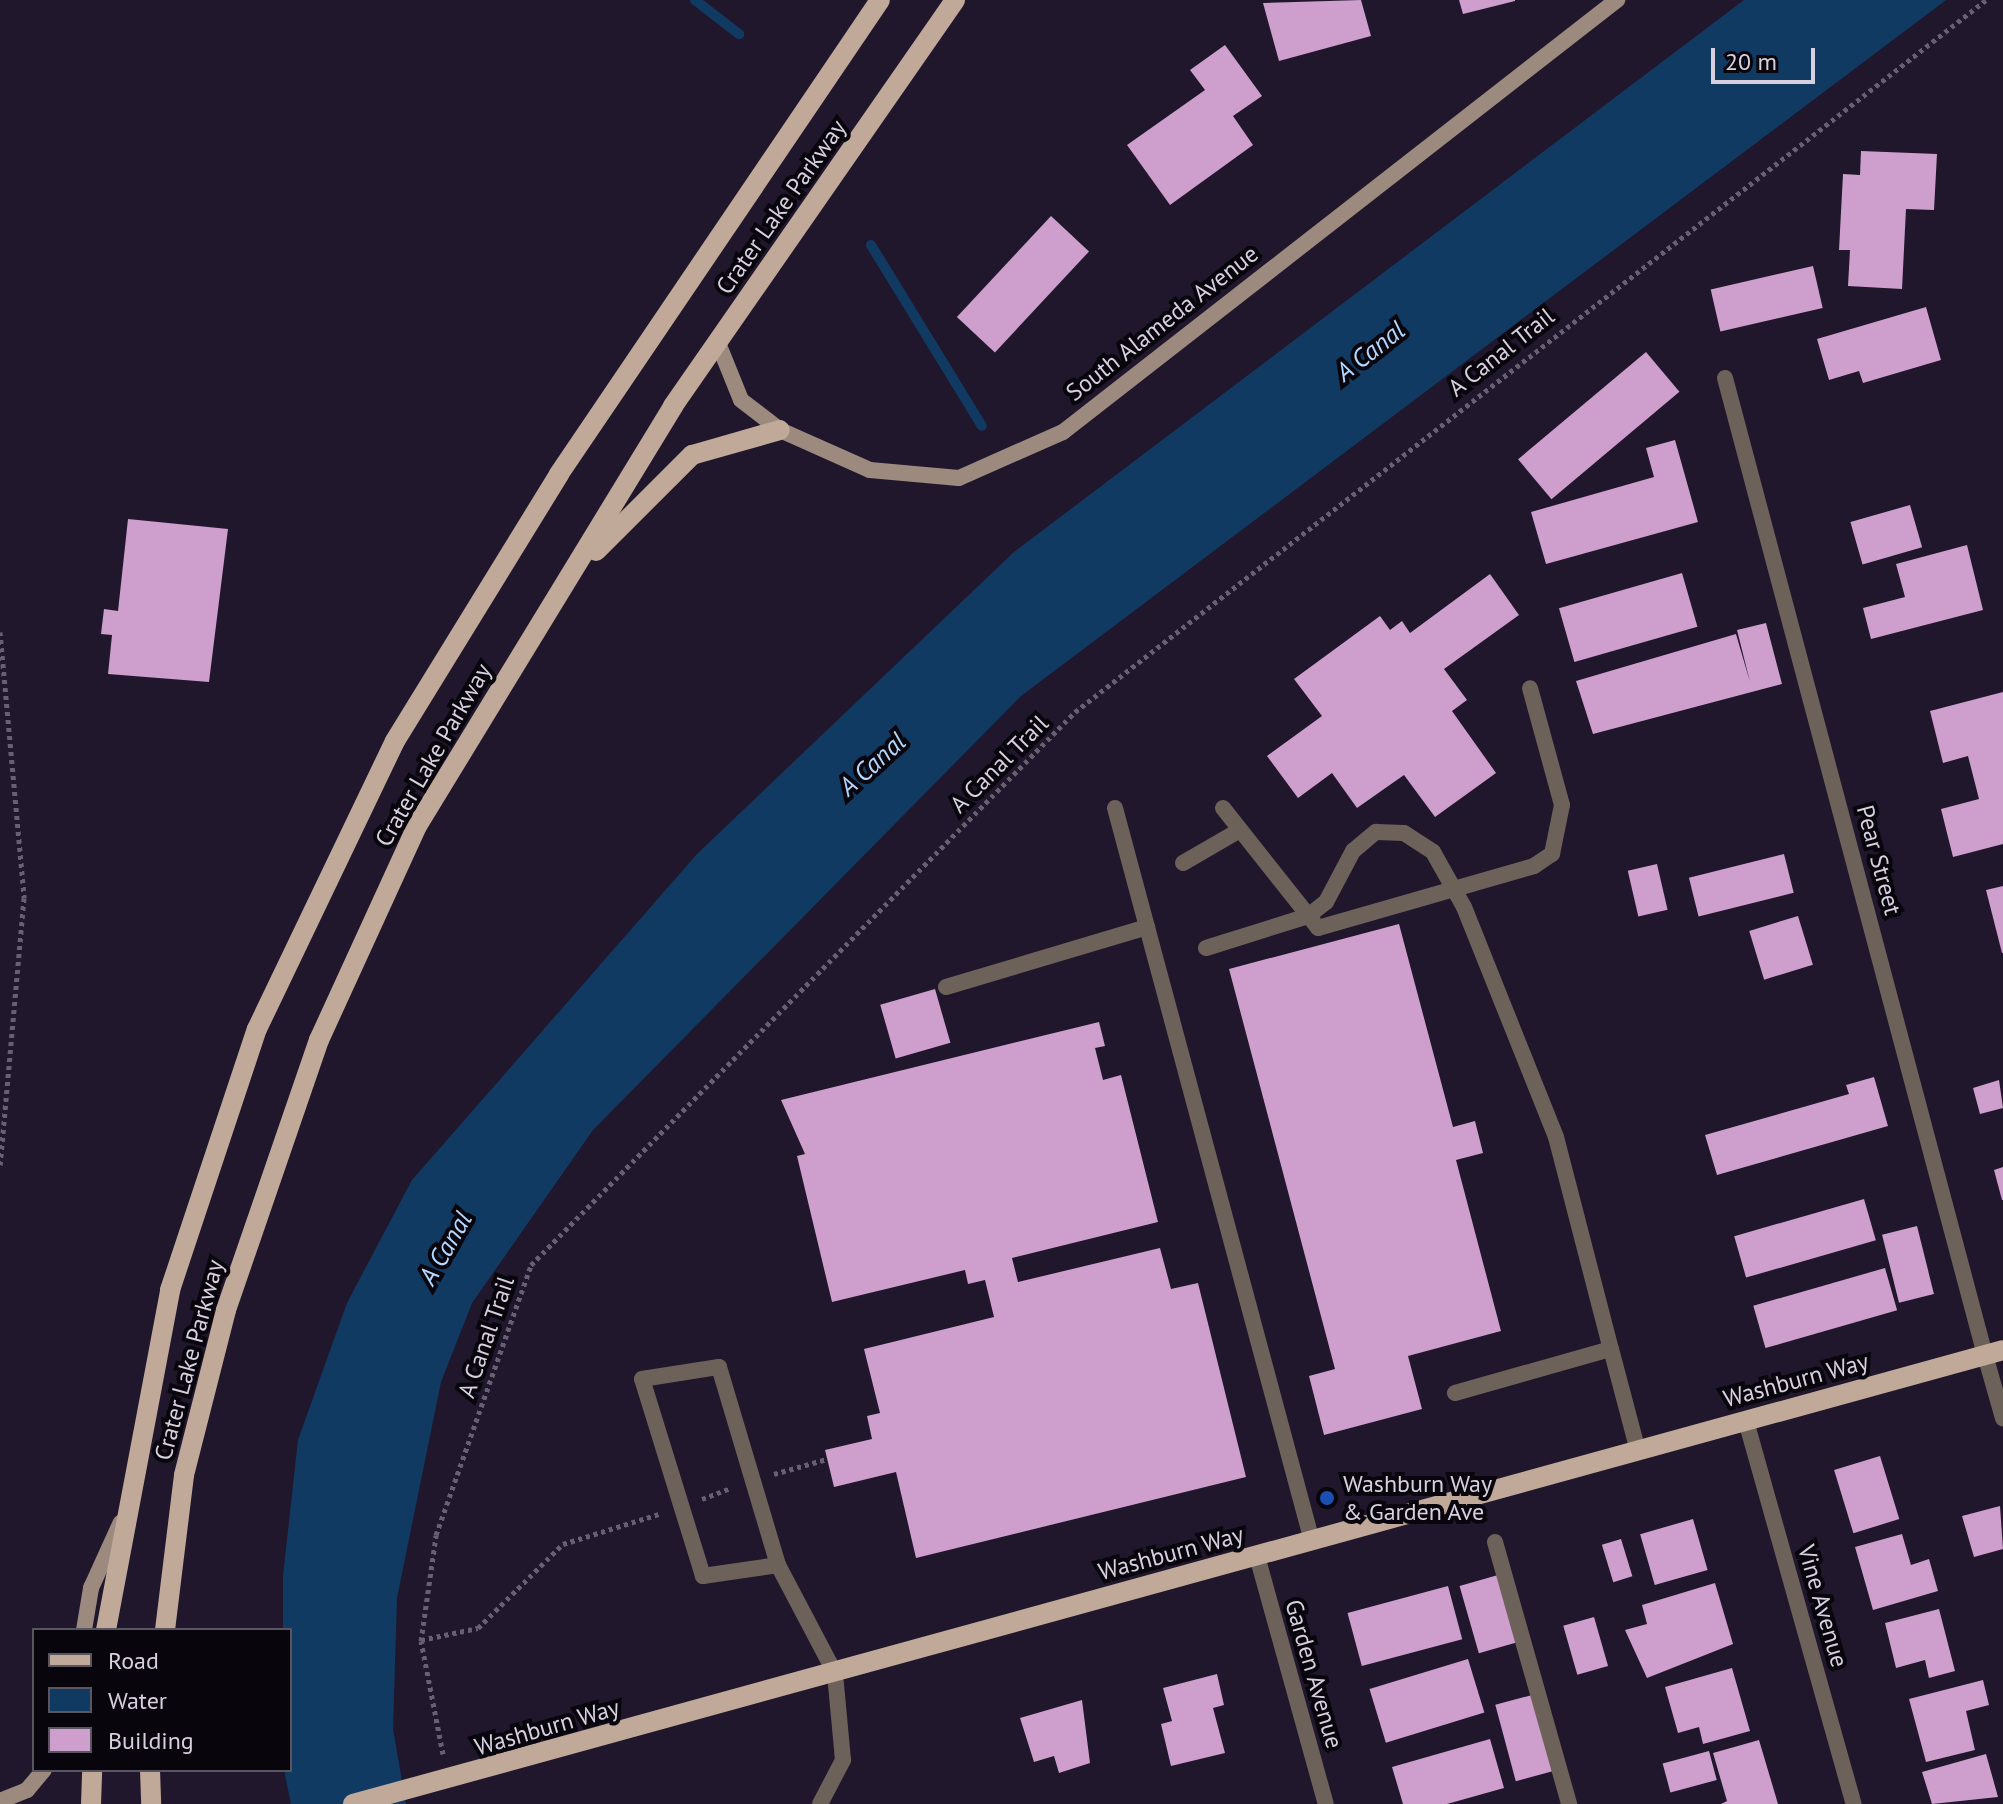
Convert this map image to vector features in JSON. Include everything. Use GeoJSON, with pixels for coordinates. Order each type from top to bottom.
{"type":"FeatureCollection","features":[{"type":"Feature","properties":{"kind":"main road","name":"Crater Lake Parkway"},"geometry":{"type":"LineString","coordinates":[[106,1628],[123,1517],[170,1290],[257,1029],[395,741],[559,474],[880,0]]}},
{"type":"Feature","properties":{"kind":"main road","name":"Crater Lake Parkway"},"geometry":{"type":"LineString","coordinates":[[165,1628],[184,1475],[226,1310],[319,1040],[417,826],[718,343],[955,0]]}},
{"type":"Feature","properties":{"kind":"main road"},"geometry":{"type":"LineString","coordinates":[[562,590],[692,455],[780,430]]}},
{"type":"Feature","properties":{"kind":"main road","name":"Washburn Way"},"geometry":{"type":"LineString","coordinates":[[353,1804],[449,1781],[1994,1352]]}},
{"type":"Feature","properties":{"kind":"main road"},"geometry":{"type":"LineString","coordinates":[[91,1804],[92,1772]]}},
{"type":"Feature","properties":{"kind":"main road"},"geometry":{"type":"LineString","coordinates":[[150,1772],[151,1804]]}},
{"type":"Feature","properties":{"kind":"street","name":"South Alameda Avenue"},"geometry":{"type":"LineString","coordinates":[[718,343],[741,400],[780,430],[870,470],[959,478],[1063,432],[1617,0]]}},
{"type":"Feature","properties":{"kind":"street","name":"Pear Street"},"geometry":{"type":"LineString","coordinates":[[1725,378],[1994,1352],[2003,1418]]}},
{"type":"Feature","properties":{"kind":"street"},"geometry":{"type":"LineString","coordinates":[[1223,808],[1318,928],[1455,893],[1552,854],[1562,805],[1530,688]]}},
{"type":"Feature","properties":{"kind":"street"},"geometry":{"type":"LineString","coordinates":[[1115,808],[1312,1541]]}},
{"type":"Feature","properties":{"kind":"street"},"geometry":{"type":"LineString","coordinates":[[1183,863],[1240,830]]}},
{"type":"Feature","properties":{"kind":"street"},"geometry":{"type":"LineString","coordinates":[[1206,948],[1308,916],[1326,902],[1353,851],[1376,832],[1404,833],[1433,852],[1455,893],[1556,1137],[1638,1451]]}},
{"type":"Feature","properties":{"kind":"street"},"geometry":{"type":"LineString","coordinates":[[946,987],[1147,927]]}},
{"type":"Feature","properties":{"kind":"street"},"geometry":{"type":"LineString","coordinates":[[1455,1393],[1611,1349]]}},
{"type":"Feature","properties":{"kind":"street"},"geometry":{"type":"LineString","coordinates":[[778,1565],[703,1576],[642,1379],[719,1367],[778,1565],[835,1673],[843,1760],[820,1804]]}},
{"type":"Feature","properties":{"kind":"street","name":"Vine Avenue"},"geometry":{"type":"LineString","coordinates":[[1746,1421],[1854,1804]]}},
{"type":"Feature","properties":{"kind":"street"},"geometry":{"type":"LineString","coordinates":[[84,1628],[91,1588],[123,1517]]}},
{"type":"Feature","properties":{"kind":"street"},"geometry":{"type":"LineString","coordinates":[[1495,1542],[1569,1804]]}},
{"type":"Feature","properties":{"kind":"street","name":"Garden Avenue"},"geometry":{"type":"LineString","coordinates":[[1257,1556],[1326,1804]]}},
{"type":"Feature","properties":{"kind":"street"},"geometry":{"type":"LineString","coordinates":[[0,1801],[27,1790],[42,1772]]}},
{"type":"Feature","properties":{"kind":"path","name":"A Canal Trail"},"geometry":{"type":"LineString","coordinates":[[449,1781],[421,1641],[436,1535],[531,1265],[1075,712],[1986,0]]}},
{"type":"Feature","properties":{"kind":"path"},"geometry":{"type":"LineString","coordinates":[[0,632],[24,898],[0,1165]]}},
{"type":"Feature","properties":{"kind":"path"},"geometry":{"type":"LineString","coordinates":[[421,1641],[478,1628],[563,1544],[681,1507],[753,1479],[827,1459]]}},
{"type":"Feature","properties":{"kind":"water","name":"A Canal"},"geometry":{"type":"Polygon","coordinates":[[[1744,0],[1946,0],[1021,696],[593,1130],[472,1303],[441,1382],[397,1598],[393,1729],[406,1804],[291,1804],[284,1772],[292,1772],[292,1628],[283,1628],[283,1576],[298,1440],[347,1303],[412,1180],[697,854],[1014,552],[1744,0]]]}},
{"type":"Feature","properties":{"kind":"building"},"geometry":{"type":"Polygon","coordinates":[[[1361,0],[1371,36],[1279,61],[1263,3],[1361,0]]]}},
{"type":"Feature","properties":{"kind":"building"},"geometry":{"type":"Polygon","coordinates":[[[1459,0],[1515,0],[1515,1],[1463,14],[1459,0]]]}},
{"type":"Feature","properties":{"kind":"building"},"geometry":{"type":"Polygon","coordinates":[[[1225,45],[1262,96],[1233,116],[1253,145],[1170,205],[1127,145],[1205,90],[1190,70],[1225,45]]]}},
{"type":"Feature","properties":{"kind":"building"},"geometry":{"type":"Polygon","coordinates":[[[1861,151],[1937,154],[1934,210],[1906,209],[1902,289],[1848,286],[1850,250],[1839,250],[1843,174],[1860,175],[1861,151]]]}},
{"type":"Feature","properties":{"kind":"building"},"geometry":{"type":"Polygon","coordinates":[[[1051,216],[1089,251],[995,352],[957,317],[1051,216]]]}},
{"type":"Feature","properties":{"kind":"building"},"geometry":{"type":"Polygon","coordinates":[[[1813,266],[1823,308],[1720,332],[1711,290],[1813,266]]]}},
{"type":"Feature","properties":{"kind":"building"},"geometry":{"type":"Polygon","coordinates":[[[1926,307],[1941,360],[1863,383],[1859,371],[1829,380],[1817,339],[1926,307]]]}},
{"type":"Feature","properties":{"kind":"building"},"geometry":{"type":"Polygon","coordinates":[[[1646,352],[1679,392],[1551,499],[1518,459],[1646,352]]]}},
{"type":"Feature","properties":{"kind":"building"},"geometry":{"type":"Polygon","coordinates":[[[1675,440],[1698,522],[1546,564],[1531,512],[1654,477],[1646,448],[1675,440]]]}},
{"type":"Feature","properties":{"kind":"building"},"geometry":{"type":"Polygon","coordinates":[[[1910,505],[1922,547],[1863,564],[1850,522],[1910,505]]]}},
{"type":"Feature","properties":{"kind":"building"},"geometry":{"type":"Polygon","coordinates":[[[128,519],[228,529],[209,682],[108,674],[112,635],[101,634],[104,609],[118,611],[128,519]]]}},
{"type":"Feature","properties":{"kind":"building"},"geometry":{"type":"Polygon","coordinates":[[[1967,545],[1983,610],[1871,639],[1863,608],[1905,597],[1896,564],[1967,545]]]}},
{"type":"Feature","properties":{"kind":"building"},"geometry":{"type":"Polygon","coordinates":[[[1682,573],[1697,627],[1574,662],[1559,608],[1682,573]]]}},
{"type":"Feature","properties":{"kind":"building"},"geometry":{"type":"Polygon","coordinates":[[[1490,574],[1519,615],[1444,669],[1467,700],[1452,711],[1496,773],[1435,817],[1404,775],[1357,808],[1332,773],[1298,798],[1267,756],[1322,716],[1294,679],[1380,616],[1390,630],[1402,621],[1410,633],[1490,574]]]}},
{"type":"Feature","properties":{"kind":"building"},"geometry":{"type":"Polygon","coordinates":[[[1766,623],[1782,684],[1593,734],[1576,681],[1736,634],[1750,682],[1737,630],[1766,623]]]}},
{"type":"Feature","properties":{"kind":"building"},"geometry":{"type":"Polygon","coordinates":[[[2003,692],[2003,844],[1953,857],[1941,809],[1979,799],[1968,756],[1943,763],[1930,711],[2003,692]]]}},
{"type":"Feature","properties":{"kind":"building"},"geometry":{"type":"Polygon","coordinates":[[[1784,854],[1794,893],[1699,917],[1689,878],[1784,854]]]}},
{"type":"Feature","properties":{"kind":"building"},"geometry":{"type":"Polygon","coordinates":[[[1657,864],[1668,910],[1638,917],[1628,871],[1657,864]]]}},
{"type":"Feature","properties":{"kind":"building"},"geometry":{"type":"Polygon","coordinates":[[[2003,886],[2003,953],[2002,953],[1986,890],[2003,886]]]}},
{"type":"Feature","properties":{"kind":"building"},"geometry":{"type":"Polygon","coordinates":[[[1798,916],[1813,965],[1764,980],[1749,931],[1798,916]]]}},
{"type":"Feature","properties":{"kind":"building"},"geometry":{"type":"Polygon","coordinates":[[[1399,924],[1453,1127],[1475,1121],[1483,1153],[1456,1160],[1501,1331],[1408,1356],[1422,1409],[1324,1435],[1309,1376],[1335,1369],[1229,969],[1399,924]]]}},
{"type":"Feature","properties":{"kind":"building"},"geometry":{"type":"Polygon","coordinates":[[[935,989],[950,1043],[896,1059],[880,1005],[935,989]]]}},
{"type":"Feature","properties":{"kind":"building"},"geometry":{"type":"Polygon","coordinates":[[[1099,1022],[1105,1046],[1095,1048],[1103,1080],[1121,1075],[1158,1222],[1012,1258],[1018,1282],[1160,1248],[1171,1289],[1198,1283],[1246,1477],[916,1558],[896,1472],[834,1487],[825,1450],[872,1439],[867,1416],[880,1413],[864,1349],[994,1317],[985,1280],[968,1284],[965,1270],[832,1302],[797,1156],[805,1154],[781,1100],[1099,1022]]]}},
{"type":"Feature","properties":{"kind":"building"},"geometry":{"type":"Polygon","coordinates":[[[1874,1077],[1888,1126],[1717,1175],[1705,1135],[1849,1094],[1846,1085],[1874,1077]]]}},
{"type":"Feature","properties":{"kind":"building"},"geometry":{"type":"Polygon","coordinates":[[[1999,1080],[2003,1108],[1980,1114],[1973,1088],[1999,1080]]]}},
{"type":"Feature","properties":{"kind":"building"},"geometry":{"type":"Polygon","coordinates":[[[2003,1167],[2003,1200],[2002,1200],[1994,1170],[2003,1167]]]}},
{"type":"Feature","properties":{"kind":"building"},"geometry":{"type":"Polygon","coordinates":[[[1864,1199],[1876,1240],[1746,1278],[1734,1236],[1864,1199]]]}},
{"type":"Feature","properties":{"kind":"building"},"geometry":{"type":"Polygon","coordinates":[[[1917,1226],[1934,1294],[1899,1303],[1882,1235],[1917,1226]]]}},
{"type":"Feature","properties":{"kind":"building"},"geometry":{"type":"Polygon","coordinates":[[[1885,1268],[1897,1310],[1765,1348],[1753,1306],[1885,1268]]]}},
{"type":"Feature","properties":{"kind":"building"},"geometry":{"type":"Polygon","coordinates":[[[1880,1456],[1899,1519],[1853,1533],[1834,1470],[1880,1456]]]}},
{"type":"Feature","properties":{"kind":"building"},"geometry":{"type":"Polygon","coordinates":[[[2000,1506],[2003,1549],[1974,1557],[1962,1516],[2000,1506]]]}},
{"type":"Feature","properties":{"kind":"building"},"geometry":{"type":"Polygon","coordinates":[[[1693,1519],[1708,1570],[1655,1585],[1640,1534],[1693,1519]]]}},
{"type":"Feature","properties":{"kind":"building"},"geometry":{"type":"Polygon","coordinates":[[[1902,1534],[1911,1565],[1929,1559],[1938,1591],[1873,1610],[1855,1547],[1902,1534]]]}},
{"type":"Feature","properties":{"kind":"building"},"geometry":{"type":"Polygon","coordinates":[[[1621,1539],[1632,1576],[1613,1582],[1602,1545],[1621,1539]]]}},
{"type":"Feature","properties":{"kind":"building"},"geometry":{"type":"Polygon","coordinates":[[[1498,1575],[1517,1642],[1479,1653],[1460,1586],[1498,1575]]]}},
{"type":"Feature","properties":{"kind":"building"},"geometry":{"type":"Polygon","coordinates":[[[1715,1583],[1733,1644],[1647,1678],[1625,1630],[1647,1624],[1642,1605],[1715,1583]]]}},
{"type":"Feature","properties":{"kind":"building"},"geometry":{"type":"Polygon","coordinates":[[[1448,1586],[1462,1639],[1362,1666],[1348,1613],[1448,1586]]]}},
{"type":"Feature","properties":{"kind":"building"},"geometry":{"type":"Polygon","coordinates":[[[1939,1609],[1955,1671],[1929,1678],[1925,1660],[1896,1668],[1885,1623],[1939,1609]]]}},
{"type":"Feature","properties":{"kind":"building"},"geometry":{"type":"Polygon","coordinates":[[[1594,1617],[1608,1666],[1577,1675],[1563,1626],[1594,1617]]]}},
{"type":"Feature","properties":{"kind":"building"},"geometry":{"type":"Polygon","coordinates":[[[1468,1659],[1484,1713],[1386,1743],[1370,1689],[1468,1659]]]}},
{"type":"Feature","properties":{"kind":"building"},"geometry":{"type":"Polygon","coordinates":[[[1732,1668],[1750,1731],[1703,1744],[1699,1727],[1678,1733],[1665,1687],[1732,1668]]]}},
{"type":"Feature","properties":{"kind":"building"},"geometry":{"type":"Polygon","coordinates":[[[1217,1674],[1224,1705],[1213,1708],[1225,1753],[1171,1766],[1161,1724],[1172,1721],[1163,1688],[1217,1674]]]}},
{"type":"Feature","properties":{"kind":"building"},"geometry":{"type":"Polygon","coordinates":[[[1983,1680],[1989,1705],[1966,1711],[1975,1750],[1926,1762],[1909,1699],[1983,1680]]]}},
{"type":"Feature","properties":{"kind":"building"},"geometry":{"type":"Polygon","coordinates":[[[1532,1695],[1552,1771],[1516,1781],[1495,1705],[1532,1695]]]}},
{"type":"Feature","properties":{"kind":"building"},"geometry":{"type":"Polygon","coordinates":[[[1082,1700],[1090,1763],[1059,1773],[1054,1756],[1034,1762],[1020,1718],[1082,1700]]]}},
{"type":"Feature","properties":{"kind":"building"},"geometry":{"type":"Polygon","coordinates":[[[1490,1739],[1504,1788],[1447,1804],[1403,1804],[1392,1767],[1490,1739]]]}},
{"type":"Feature","properties":{"kind":"building"},"geometry":{"type":"Polygon","coordinates":[[[1759,1740],[1778,1804],[1721,1804],[1727,1801],[1713,1753],[1759,1740]]]}},
{"type":"Feature","properties":{"kind":"building"},"geometry":{"type":"Polygon","coordinates":[[[1709,1751],[1717,1780],[1670,1792],[1663,1763],[1709,1751]]]}},
{"type":"Feature","properties":{"kind":"building"},"geometry":{"type":"Polygon","coordinates":[[[1986,1754],[1998,1797],[1932,1804],[1922,1772],[1986,1754]]]}},
{"type":"Feature","properties":{"kind":"waterway"},"geometry":{"type":"LineString","coordinates":[[695,0],[739,34]]}},
{"type":"Feature","properties":{"kind":"waterway"},"geometry":{"type":"LineString","coordinates":[[871,245],[982,426]]}},
{"type":"Feature","properties":{"kind":"place","name":"Washburn Way & Garden Ave"},"geometry":{"type":"Point","coordinates":[1327,1498]}}]}
